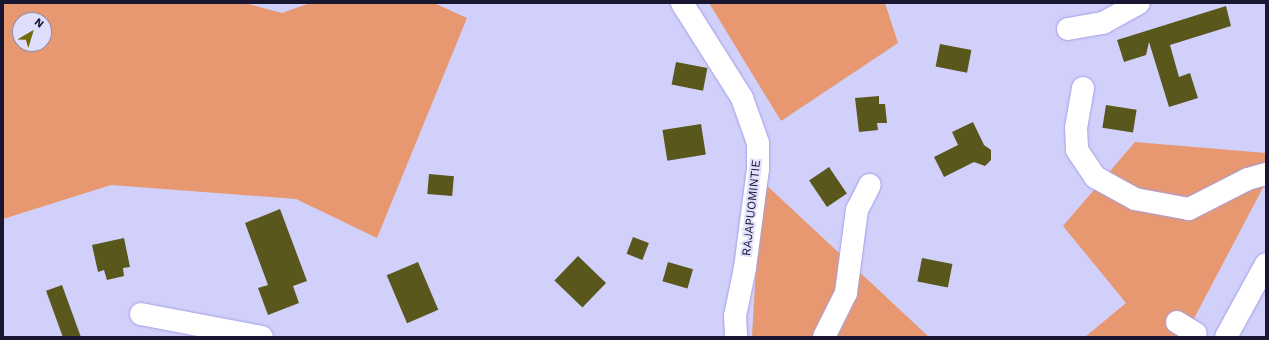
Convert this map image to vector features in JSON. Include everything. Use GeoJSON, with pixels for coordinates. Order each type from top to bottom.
{"type":"FeatureCollection","features":[{"type":"Feature","properties":{"kind":"street","name":"RAJAPUOMINTIE"},"geometry":{"type":"LineString","coordinates":[[682,3],[742,98],[758,143],[758,169],[745,268],[735,316],[736,337]]}},
{"type":"Feature","properties":{"kind":"street"},"geometry":{"type":"LineString","coordinates":[[1068,29],[1103,23],[1140,3]]}},
{"type":"Feature","properties":{"kind":"street"},"geometry":{"type":"LineString","coordinates":[[1083,88],[1076,128],[1077,150],[1095,177],[1135,199],[1189,209],[1248,179],[1266,174]]}},
{"type":"Feature","properties":{"kind":"street"},"geometry":{"type":"LineString","coordinates":[[824,337],[846,293],[857,210],[870,185]]}},
{"type":"Feature","properties":{"kind":"street"},"geometry":{"type":"LineString","coordinates":[[1226,337],[1266,264]]}},
{"type":"Feature","properties":{"kind":"street"},"geometry":{"type":"LineString","coordinates":[[141,314],[262,337]]}},
{"type":"Feature","properties":{"kind":"street"},"geometry":{"type":"LineString","coordinates":[[1177,322],[1196,334]]}},
{"type":"Feature","properties":{"kind":"shaded area"},"geometry":{"type":"Polygon","coordinates":[[[3,3],[245,3],[282,13],[310,3],[434,3],[467,18],[377,238],[296,199],[111,185],[3,219],[3,3]]]}},
{"type":"Feature","properties":{"kind":"shaded area"},"geometry":{"type":"Polygon","coordinates":[[[709,3],[885,3],[898,43],[781,121],[709,3]]]}},
{"type":"Feature","properties":{"kind":"shaded area"},"geometry":{"type":"Polygon","coordinates":[[[1135,142],[1266,153],[1266,182],[1190,326],[1181,337],[1085,337],[1126,303],[1063,226],[1135,142]]]}},
{"type":"Feature","properties":{"kind":"shaded area"},"geometry":{"type":"Polygon","coordinates":[[[761,180],[929,337],[752,337],[761,180]]]}},
{"type":"Feature","properties":{"kind":"building"},"geometry":{"type":"Polygon","coordinates":[[[1226,6],[1231,26],[1170,45],[1179,77],[1190,73],[1198,98],[1169,107],[1149,42],[1146,55],[1124,62],[1117,40],[1226,6]]]}},
{"type":"Feature","properties":{"kind":"building"},"geometry":{"type":"Polygon","coordinates":[[[940,44],[971,50],[967,73],[936,67],[940,44]]]}},
{"type":"Feature","properties":{"kind":"building"},"geometry":{"type":"Polygon","coordinates":[[[676,62],[707,68],[703,91],[672,85],[676,62]]]}},
{"type":"Feature","properties":{"kind":"building"},"geometry":{"type":"Polygon","coordinates":[[[879,96],[879,104],[885,104],[887,123],[877,123],[878,130],[859,132],[855,98],[879,96]]]}},
{"type":"Feature","properties":{"kind":"building"},"geometry":{"type":"Polygon","coordinates":[[[1106,105],[1137,110],[1133,133],[1102,128],[1106,105]]]}},
{"type":"Feature","properties":{"kind":"building"},"geometry":{"type":"Polygon","coordinates":[[[973,122],[984,145],[991,150],[991,160],[985,166],[974,162],[944,177],[934,157],[958,145],[952,132],[973,122]]]}},
{"type":"Feature","properties":{"kind":"building"},"geometry":{"type":"Polygon","coordinates":[[[701,124],[706,155],[667,161],[662,130],[701,124]]]}},
{"type":"Feature","properties":{"kind":"building"},"geometry":{"type":"Polygon","coordinates":[[[829,167],[847,194],[827,207],[809,180],[829,167]]]}},
{"type":"Feature","properties":{"kind":"building"},"geometry":{"type":"Polygon","coordinates":[[[429,174],[454,176],[452,196],[427,194],[429,174]]]}},
{"type":"Feature","properties":{"kind":"building"},"geometry":{"type":"Polygon","coordinates":[[[280,209],[307,281],[293,286],[299,303],[268,315],[258,288],[268,285],[245,223],[280,209]]]}},
{"type":"Feature","properties":{"kind":"building"},"geometry":{"type":"Polygon","coordinates":[[[633,237],[649,243],[642,260],[627,254],[633,237]]]}},
{"type":"Feature","properties":{"kind":"building"},"geometry":{"type":"Polygon","coordinates":[[[124,238],[130,267],[123,268],[124,276],[107,280],[104,270],[98,272],[92,245],[124,238]]]}},
{"type":"Feature","properties":{"kind":"building"},"geometry":{"type":"Polygon","coordinates":[[[578,256],[606,283],[582,308],[554,280],[578,256]]]}},
{"type":"Feature","properties":{"kind":"building"},"geometry":{"type":"Polygon","coordinates":[[[922,258],[952,264],[948,287],[917,282],[922,258]]]}},
{"type":"Feature","properties":{"kind":"building"},"geometry":{"type":"Polygon","coordinates":[[[418,262],[438,310],[407,323],[387,275],[418,262]]]}},
{"type":"Feature","properties":{"kind":"building"},"geometry":{"type":"Polygon","coordinates":[[[668,262],[693,269],[687,288],[662,281],[668,262]]]}},
{"type":"Feature","properties":{"kind":"building"},"geometry":{"type":"Polygon","coordinates":[[[62,285],[81,337],[63,337],[46,291],[62,285]]]}}]}
